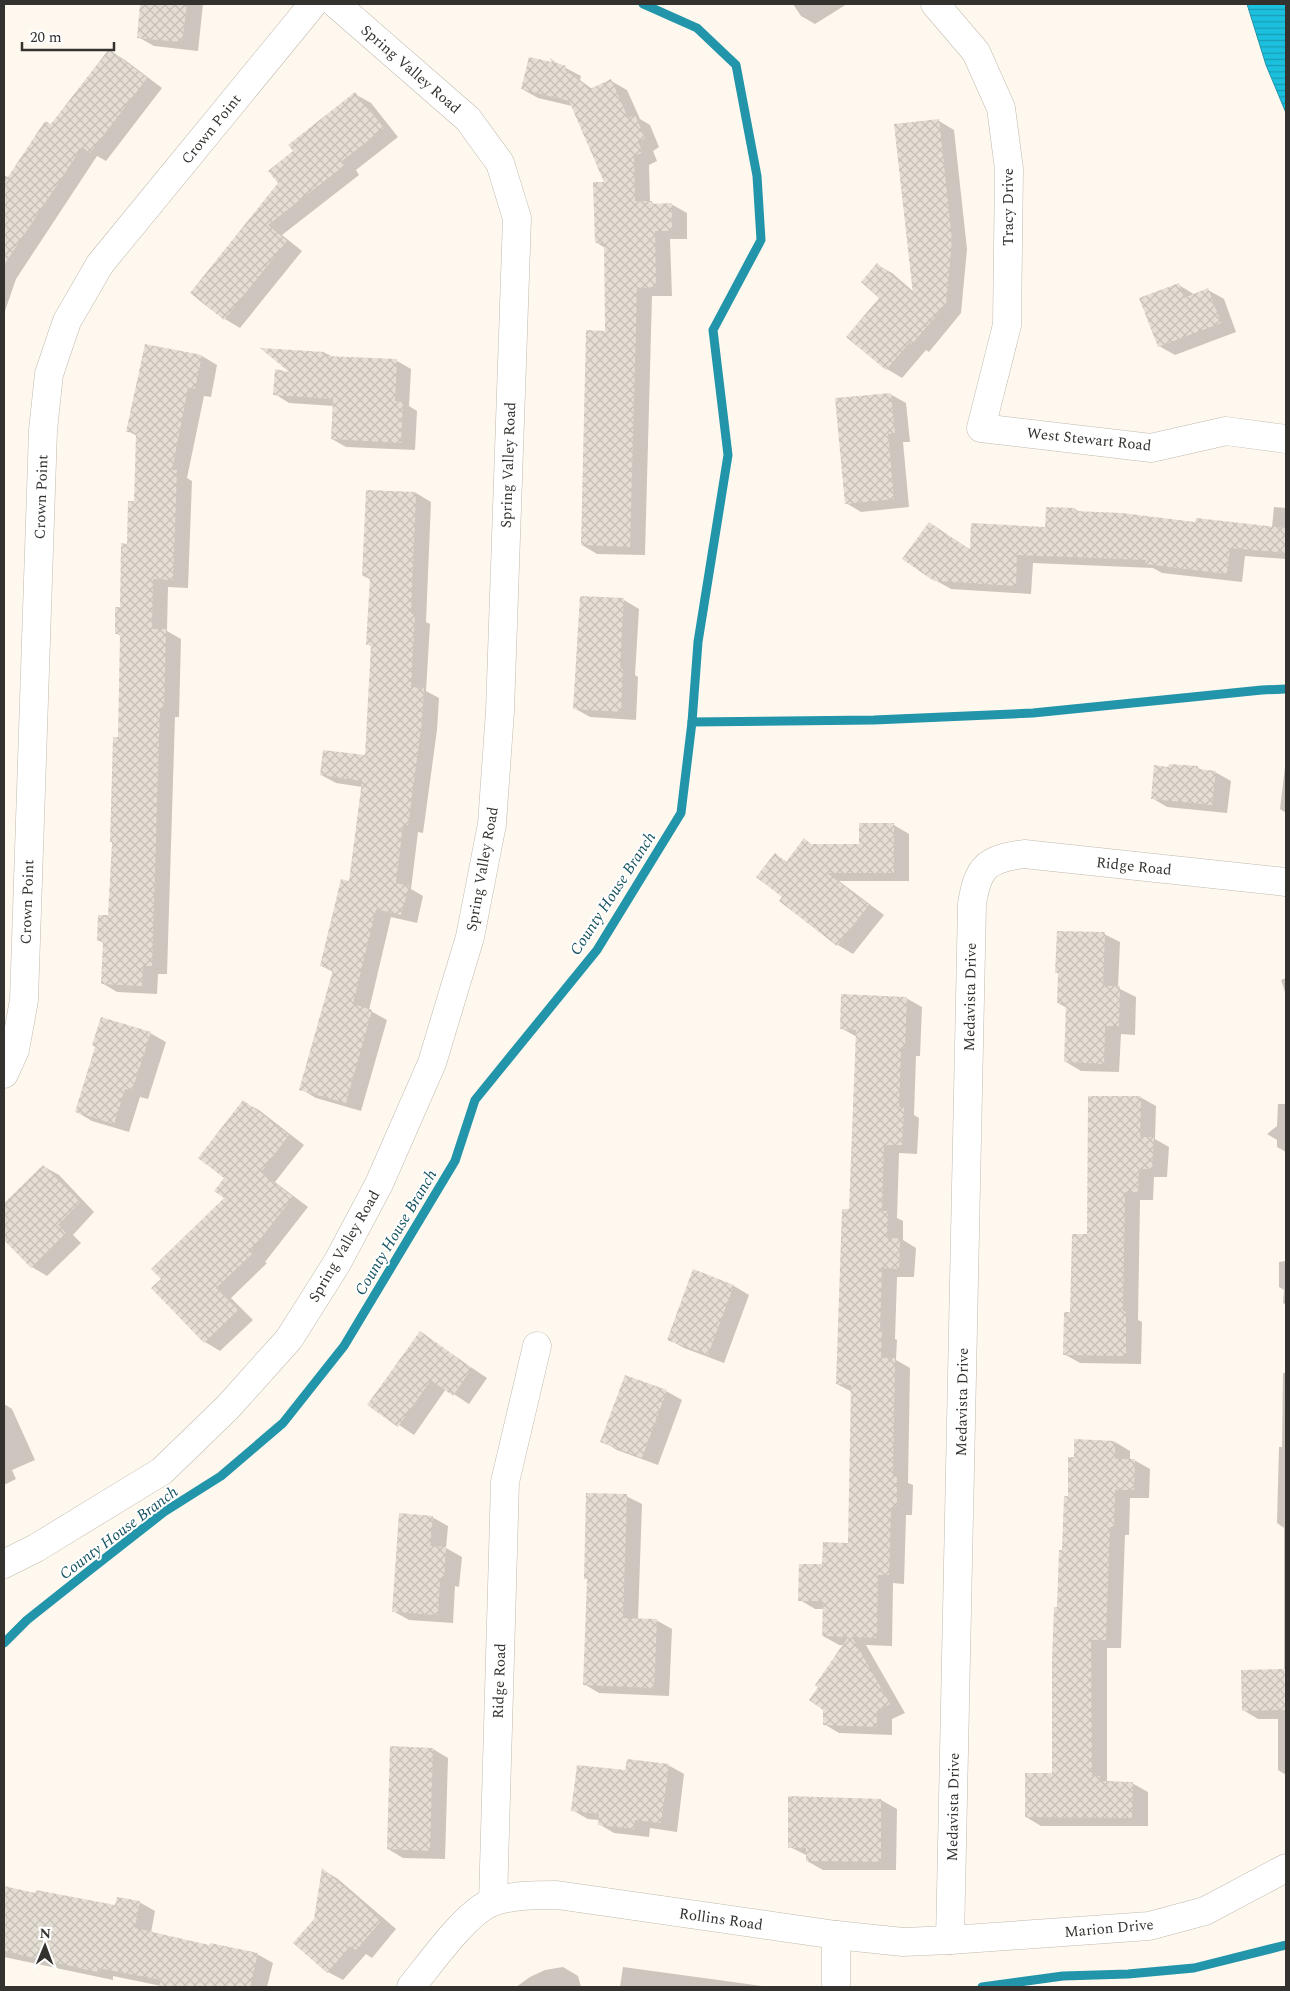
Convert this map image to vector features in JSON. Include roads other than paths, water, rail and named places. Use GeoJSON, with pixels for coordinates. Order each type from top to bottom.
{"type":"FeatureCollection","features":[{"type":"Feature","properties":{"kind":"street","name":"Crown Point"},"geometry":{"type":"LineString","coordinates":[[4,1074],[15,1050],[24,1000],[43,430],[49,374],[67,321],[100,264],[313,4]]}},
{"type":"Feature","properties":{"kind":"street","name":"Spring Valley Road"},"geometry":{"type":"LineString","coordinates":[[4,1564],[36,1548],[162,1471],[228,1407],[289,1338],[337,1263],[379,1184],[432,1063],[470,937],[492,824],[500,711],[516,218],[500,164],[468,119],[336,4]]}},
{"type":"Feature","properties":{"kind":"street","name":"Tracy Drive"},"geometry":{"type":"LineString","coordinates":[[935,4],[976,52],[1001,108],[1009,169],[1006,325],[981,428]]}},
{"type":"Feature","properties":{"kind":"street","name":"West Stewart Road"},"geometry":{"type":"LineString","coordinates":[[981,428],[1151,448],[1226,431],[1286,440]]}},
{"type":"Feature","properties":{"kind":"street","name":"Ridge Road"},"geometry":{"type":"LineString","coordinates":[[985,867],[1001,857],[1024,854],[1286,882]]}},
{"type":"Feature","properties":{"kind":"street","name":"Medavista Drive"},"geometry":{"type":"LineString","coordinates":[[950,1940],[972,904],[975,883],[985,867]]}},
{"type":"Feature","properties":{"kind":"street","name":"Ridge Road"},"geometry":{"type":"LineString","coordinates":[[493,1902],[505,1482],[537,1346]]}},
{"type":"Feature","properties":{"kind":"street","name":"Marion Drive"},"geometry":{"type":"LineString","coordinates":[[950,1940],[1149,1926],[1205,1911],[1286,1868]]}},
{"type":"Feature","properties":{"kind":"street","name":"Rollins Road"},"geometry":{"type":"LineString","coordinates":[[493,1902],[524,1895],[557,1895],[836,1935],[903,1942],[950,1940]]}},
{"type":"Feature","properties":{"kind":"street"},"geometry":{"type":"LineString","coordinates":[[411,1987],[471,1916],[493,1902]]}},
{"type":"Feature","properties":{"kind":"street"},"geometry":{"type":"LineString","coordinates":[[836,1935],[836,1987]]}},
{"type":"Feature","properties":{"kind":"water"},"geometry":{"type":"Polygon","coordinates":[[[1247,4],[1286,4],[1286,113],[1266,65],[1247,4]]]}},
{"type":"Feature","properties":{"kind":"waterway","name":"County House Branch"},"geometry":{"type":"LineString","coordinates":[[4,1643],[27,1620],[90,1570],[164,1512],[221,1476],[283,1423],[344,1346],[455,1161],[475,1100],[597,950],[681,813],[692,722],[698,642],[728,455],[713,330],[761,240],[757,176],[736,65],[697,28],[643,4]]}},
{"type":"Feature","properties":{"kind":"waterway"},"geometry":{"type":"LineString","coordinates":[[692,722],[874,720],[1033,713],[1286,689]]}},
{"type":"Feature","properties":{"kind":"waterway"},"geometry":{"type":"LineString","coordinates":[[982,1987],[1063,1976],[1128,1974],[1194,1968],[1286,1945]]}}]}
